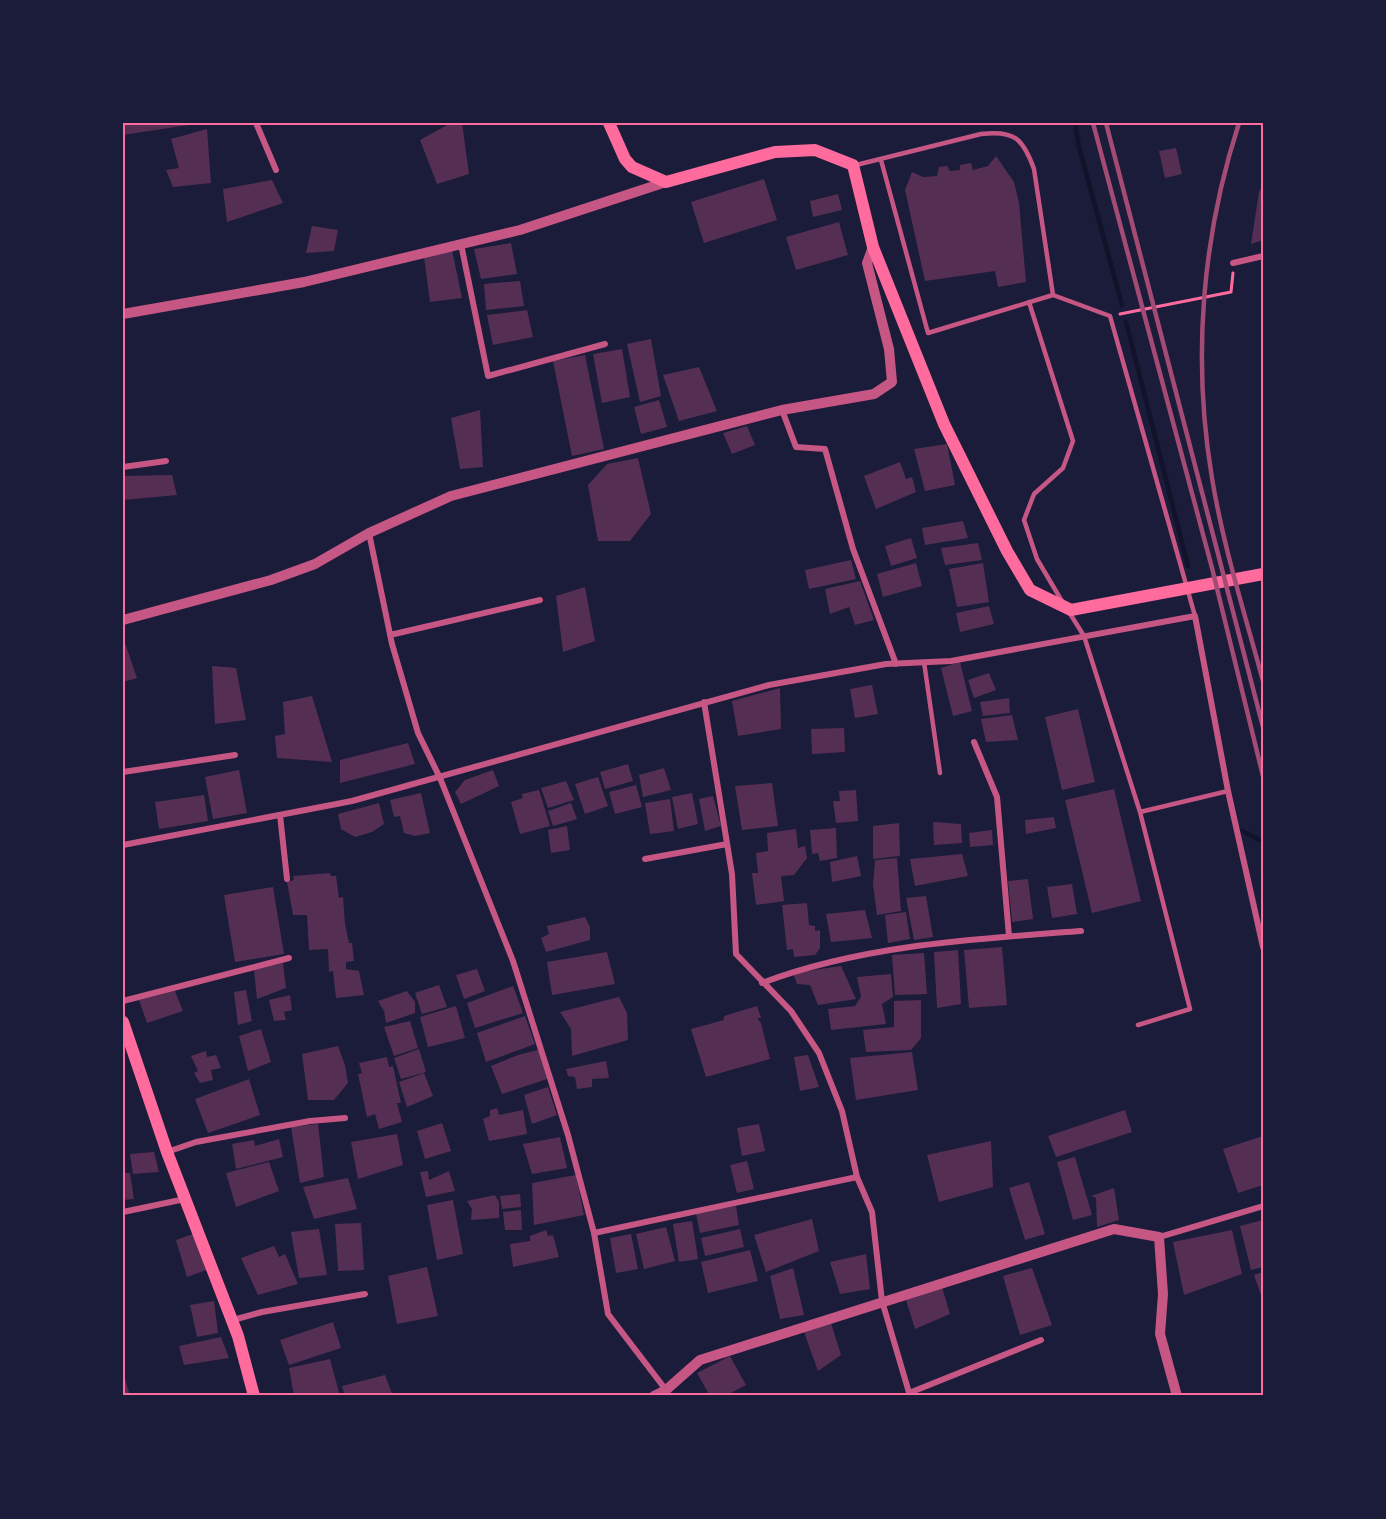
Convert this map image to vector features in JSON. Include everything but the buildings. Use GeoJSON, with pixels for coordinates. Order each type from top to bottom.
{"type":"FeatureCollection","features":[{"type":"Feature","properties":{"kind":"main road"},"geometry":{"type":"LineString","coordinates":[[609,123],[625,159],[633,167],[666,182],[775,152],[816,150],[853,165],[873,247],[944,424],[1007,551],[1030,590],[1071,610],[1263,573]]}},
{"type":"Feature","properties":{"kind":"main road"},"geometry":{"type":"LineString","coordinates":[[123,1022],[167,1152],[232,1320],[254,1396]]}},
{"type":"Feature","properties":{"kind":"street"},"geometry":{"type":"LineString","coordinates":[[256,123],[276,170]]}},
{"type":"Feature","properties":{"kind":"street"},"geometry":{"type":"LineString","coordinates":[[123,314],[304,282],[520,230],[666,182]]}},
{"type":"Feature","properties":{"kind":"street"},"geometry":{"type":"LineString","coordinates":[[461,244],[489,376],[605,344]]}},
{"type":"Feature","properties":{"kind":"street"},"geometry":{"type":"LineString","coordinates":[[123,620],[271,580],[315,564],[369,533],[451,496],[782,410],[874,394],[892,382],[888,349],[867,263],[873,247]]}},
{"type":"Feature","properties":{"kind":"street"},"geometry":{"type":"LineString","coordinates":[[1233,263],[1263,256]]}},
{"type":"Feature","properties":{"kind":"street"},"geometry":{"type":"LineString","coordinates":[[782,410],[795,447],[825,449],[853,549],[896,664]]}},
{"type":"Feature","properties":{"kind":"street"},"geometry":{"type":"LineString","coordinates":[[123,467],[166,461]]}},
{"type":"Feature","properties":{"kind":"street"},"geometry":{"type":"LineString","coordinates":[[369,533],[390,635],[418,734],[440,778],[513,961],[568,1135],[594,1233],[608,1314],[666,1390]]}},
{"type":"Feature","properties":{"kind":"street"},"geometry":{"type":"LineString","coordinates":[[390,635],[540,600]]}},
{"type":"Feature","properties":{"kind":"street"},"geometry":{"type":"LineString","coordinates":[[123,844],[352,801],[769,685],[896,664],[951,661],[1195,616],[1228,791],[1263,947]]}},
{"type":"Feature","properties":{"kind":"street"},"geometry":{"type":"LineString","coordinates":[[704,702],[732,874],[736,954],[791,1011],[819,1053],[842,1111],[857,1177],[872,1212],[882,1301],[909,1395],[1041,1340]]}},
{"type":"Feature","properties":{"kind":"street"},"geometry":{"type":"LineString","coordinates":[[974,742],[997,797],[1009,936]]}},
{"type":"Feature","properties":{"kind":"street"},"geometry":{"type":"LineString","coordinates":[[123,772],[235,755]]}},
{"type":"Feature","properties":{"kind":"street"},"geometry":{"type":"LineString","coordinates":[[280,814],[287,879]]}},
{"type":"Feature","properties":{"kind":"street"},"geometry":{"type":"LineString","coordinates":[[645,859],[727,844]]}},
{"type":"Feature","properties":{"kind":"street"},"geometry":{"type":"LineString","coordinates":[[762,983],[788,973],[870,953],[1009,936],[1081,931]]}},
{"type":"Feature","properties":{"kind":"street"},"geometry":{"type":"LineString","coordinates":[[123,1001],[289,958]]}},
{"type":"Feature","properties":{"kind":"street"},"geometry":{"type":"LineString","coordinates":[[167,1152],[196,1142],[310,1121],[345,1118]]}},
{"type":"Feature","properties":{"kind":"street"},"geometry":{"type":"LineString","coordinates":[[594,1233],[857,1177]]}},
{"type":"Feature","properties":{"kind":"street"},"geometry":{"type":"LineString","coordinates":[[123,1212],[185,1199]]}},
{"type":"Feature","properties":{"kind":"street"},"geometry":{"type":"LineString","coordinates":[[654,1396],[666,1390],[700,1360],[882,1301],[1114,1229],[1159,1237],[1263,1206]]}},
{"type":"Feature","properties":{"kind":"street"},"geometry":{"type":"LineString","coordinates":[[1159,1237],[1163,1294],[1160,1334],[1177,1396]]}},
{"type":"Feature","properties":{"kind":"street"},"geometry":{"type":"LineString","coordinates":[[232,1320],[262,1312],[365,1294]]}},
{"type":"Feature","properties":{"kind":"lane"},"geometry":{"type":"LineString","coordinates":[[853,165],[981,134],[1000,132],[1018,139],[1028,153],[1034,169],[1053,296]]}},
{"type":"Feature","properties":{"kind":"lane"},"geometry":{"type":"LineString","coordinates":[[881,160],[928,333],[1053,296],[1110,316],[1195,616]]}},
{"type":"Feature","properties":{"kind":"lane"},"geometry":{"type":"LineString","coordinates":[[1029,302],[1072,441],[1063,468],[1034,494],[1023,520],[1037,559],[1084,636],[1140,812],[1190,1009],[1138,1025]]}},
{"type":"Feature","properties":{"kind":"lane"},"geometry":{"type":"LineString","coordinates":[[924,662],[940,773]]}},
{"type":"Feature","properties":{"kind":"lane"},"geometry":{"type":"LineString","coordinates":[[1140,812],[1228,791]]}},
{"type":"Feature","properties":{"kind":"path"},"geometry":{"type":"LineString","coordinates":[[1110,316],[1231,292],[1233,263]]}},
{"type":"Feature","properties":{"kind":"waterway"},"geometry":{"type":"LineString","coordinates":[[1075,123],[1079,147],[1122,305]]}},
{"type":"Feature","properties":{"kind":"waterway"},"geometry":{"type":"LineString","coordinates":[[1126,322],[1188,566]]}},
{"type":"Feature","properties":{"kind":"waterway"},"geometry":{"type":"LineString","coordinates":[[1242,831],[1260,840]]}},
{"type":"Feature","properties":{"kind":"railway"},"geometry":{"type":"LineString","coordinates":[[1093,123],[1212,568],[1263,776]]}},
{"type":"Feature","properties":{"kind":"railway"},"geometry":{"type":"LineString","coordinates":[[1106,123],[1263,727]]}},
{"type":"Feature","properties":{"kind":"railway"},"geometry":{"type":"LineString","coordinates":[[1239,123],[1226,166],[1209,254],[1202,343],[1203,388],[1206,433],[1217,503],[1228,554],[1263,681]]}}]}
